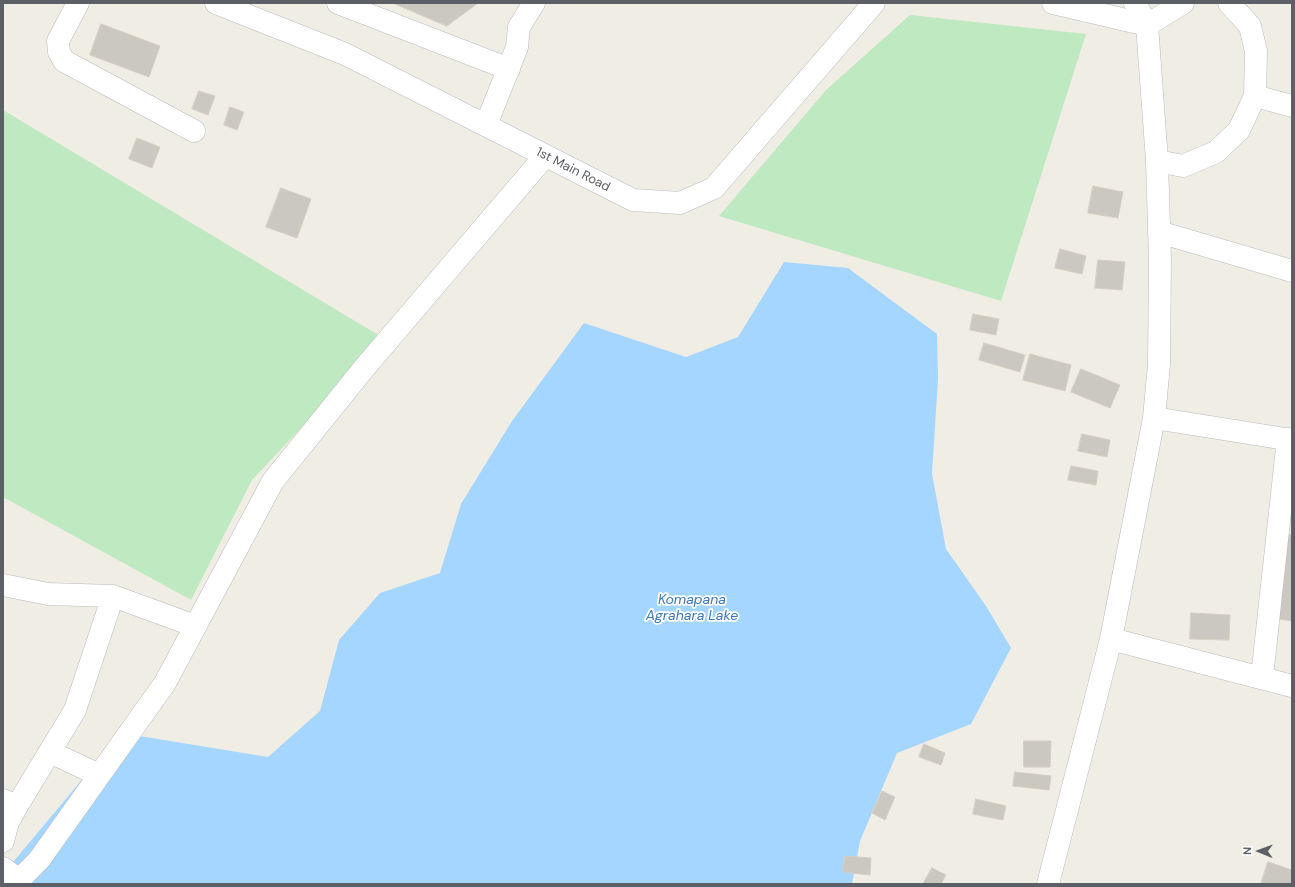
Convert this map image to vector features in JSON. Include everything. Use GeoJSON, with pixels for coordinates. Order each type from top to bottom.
{"type":"FeatureCollection","features":[{"type":"Feature","properties":{"kind":"street"},"geometry":{"type":"LineString","coordinates":[[78,3],[58,41],[59,52],[64,61],[194,131]]}},
{"type":"Feature","properties":{"kind":"street","name":"1st Main Road"},"geometry":{"type":"LineString","coordinates":[[216,3],[345,54],[633,200],[680,203],[714,188],[874,3]]}},
{"type":"Feature","properties":{"kind":"street"},"geometry":{"type":"LineString","coordinates":[[338,3],[509,69]]}},
{"type":"Feature","properties":{"kind":"street"},"geometry":{"type":"LineString","coordinates":[[486,126],[517,47],[519,27],[534,3]]}},
{"type":"Feature","properties":{"kind":"street"},"geometry":{"type":"LineString","coordinates":[[1053,3],[1147,25],[1183,3]]}},
{"type":"Feature","properties":{"kind":"street"},"geometry":{"type":"LineString","coordinates":[[1048,884],[1111,638],[1154,418],[1159,364],[1159,232],[1157,161],[1147,25],[1135,3]]}},
{"type":"Feature","properties":{"kind":"street"},"geometry":{"type":"LineString","coordinates":[[1157,161],[1183,166],[1216,152],[1239,130],[1255,96],[1256,51],[1250,26],[1229,3]]}},
{"type":"Feature","properties":{"kind":"street"},"geometry":{"type":"LineString","coordinates":[[1255,96],[1292,106]]}},
{"type":"Feature","properties":{"kind":"street"},"geometry":{"type":"LineString","coordinates":[[13,877],[38,860],[165,683],[273,481],[365,367],[545,156]]}},
{"type":"Feature","properties":{"kind":"street"},"geometry":{"type":"LineString","coordinates":[[1159,232],[1292,271]]}},
{"type":"Feature","properties":{"kind":"street"},"geometry":{"type":"LineString","coordinates":[[1154,418],[1290,440],[1262,677]]}},
{"type":"Feature","properties":{"kind":"street"},"geometry":{"type":"LineString","coordinates":[[3,585],[48,594],[113,596],[195,626]]}},
{"type":"Feature","properties":{"kind":"street"},"geometry":{"type":"LineString","coordinates":[[3,841],[8,822],[10,803],[50,752],[76,710],[113,596]]}},
{"type":"Feature","properties":{"kind":"street"},"geometry":{"type":"LineString","coordinates":[[1111,638],[1292,686]]}},
{"type":"Feature","properties":{"kind":"street"},"geometry":{"type":"LineString","coordinates":[[50,752],[99,775]]}},
{"type":"Feature","properties":{"kind":"green space"},"geometry":{"type":"Polygon","coordinates":[[[910,15],[1086,34],[1001,301],[719,216],[826,90],[910,15]]]}},
{"type":"Feature","properties":{"kind":"green space"},"geometry":{"type":"Polygon","coordinates":[[[3,110],[385,339],[252,480],[191,600],[3,497],[3,110]]]}},
{"type":"Feature","properties":{"kind":"water","name":"Komapana Agrahara Lake"},"geometry":{"type":"Polygon","coordinates":[[[784,262],[848,268],[937,334],[938,379],[932,474],[946,549],[986,606],[1011,648],[971,724],[897,753],[860,841],[852,884],[3,884],[3,874],[121,733],[268,757],[320,711],[339,640],[380,593],[440,573],[461,504],[512,421],[584,323],[686,357],[738,337],[784,262]]]}},
{"type":"Feature","properties":{"kind":"building"},"geometry":{"type":"Polygon","coordinates":[[[393,3],[478,3],[447,26],[393,3]]]}},
{"type":"Feature","properties":{"kind":"building"},"geometry":{"type":"Polygon","coordinates":[[[101,24],[160,46],[149,77],[90,55],[101,24]]]}},
{"type":"Feature","properties":{"kind":"building"},"geometry":{"type":"Polygon","coordinates":[[[199,91],[215,96],[208,115],[192,109],[199,91]]]}},
{"type":"Feature","properties":{"kind":"building"},"geometry":{"type":"Polygon","coordinates":[[[230,107],[244,112],[237,130],[224,125],[230,107]]]}},
{"type":"Feature","properties":{"kind":"building"},"geometry":{"type":"Polygon","coordinates":[[[137,138],[160,147],[152,168],[129,159],[137,138]]]}},
{"type":"Feature","properties":{"kind":"building"},"geometry":{"type":"Polygon","coordinates":[[[1093,186],[1123,192],[1118,218],[1088,213],[1093,186]]]}},
{"type":"Feature","properties":{"kind":"building"},"geometry":{"type":"Polygon","coordinates":[[[281,188],[311,199],[297,238],[266,227],[281,188]]]}},
{"type":"Feature","properties":{"kind":"building"},"geometry":{"type":"Polygon","coordinates":[[[1060,249],[1086,256],[1082,274],[1055,268],[1060,249]]]}},
{"type":"Feature","properties":{"kind":"building"},"geometry":{"type":"Polygon","coordinates":[[[1098,260],[1125,262],[1122,290],[1095,288],[1098,260]]]}},
{"type":"Feature","properties":{"kind":"building"},"geometry":{"type":"Polygon","coordinates":[[[973,314],[999,319],[996,335],[970,330],[973,314]]]}},
{"type":"Feature","properties":{"kind":"building"},"geometry":{"type":"Polygon","coordinates":[[[984,343],[1025,355],[1020,372],[979,360],[984,343]]]}},
{"type":"Feature","properties":{"kind":"building"},"geometry":{"type":"Polygon","coordinates":[[[1030,354],[1071,365],[1065,391],[1023,380],[1030,354]]]}},
{"type":"Feature","properties":{"kind":"building"},"geometry":{"type":"Polygon","coordinates":[[[1081,369],[1120,385],[1110,408],[1071,392],[1081,369]]]}},
{"type":"Feature","properties":{"kind":"building"},"geometry":{"type":"Polygon","coordinates":[[[1082,434],[1110,440],[1107,457],[1078,451],[1082,434]]]}},
{"type":"Feature","properties":{"kind":"building"},"geometry":{"type":"Polygon","coordinates":[[[1071,466],[1098,471],[1096,485],[1068,480],[1071,466]]]}},
{"type":"Feature","properties":{"kind":"building"},"geometry":{"type":"Polygon","coordinates":[[[1287,534],[1292,535],[1292,621],[1279,619],[1287,534]]]}},
{"type":"Feature","properties":{"kind":"building"},"geometry":{"type":"Polygon","coordinates":[[[1191,613],[1230,615],[1229,640],[1190,639],[1191,613]]]}},
{"type":"Feature","properties":{"kind":"building"},"geometry":{"type":"Polygon","coordinates":[[[1024,741],[1051,741],[1050,767],[1024,767],[1024,741]]]}},
{"type":"Feature","properties":{"kind":"building"},"geometry":{"type":"Polygon","coordinates":[[[924,744],[945,753],[941,765],[919,757],[924,744]]]}},
{"type":"Feature","properties":{"kind":"building"},"geometry":{"type":"Polygon","coordinates":[[[1015,772],[1051,776],[1049,790],[1013,786],[1015,772]]]}},
{"type":"Feature","properties":{"kind":"building"},"geometry":{"type":"Polygon","coordinates":[[[882,791],[895,797],[885,820],[872,813],[882,791]]]}},
{"type":"Feature","properties":{"kind":"building"},"geometry":{"type":"Polygon","coordinates":[[[976,799],[1006,806],[1003,820],[973,814],[976,799]]]}},
{"type":"Feature","properties":{"kind":"building"},"geometry":{"type":"Polygon","coordinates":[[[845,856],[871,858],[870,875],[843,872],[845,856]]]}},
{"type":"Feature","properties":{"kind":"building"},"geometry":{"type":"Polygon","coordinates":[[[1268,862],[1292,870],[1292,884],[1261,884],[1268,862]]]}},
{"type":"Feature","properties":{"kind":"building"},"geometry":{"type":"Polygon","coordinates":[[[932,868],[946,875],[941,884],[923,884],[932,868]]]}}]}
